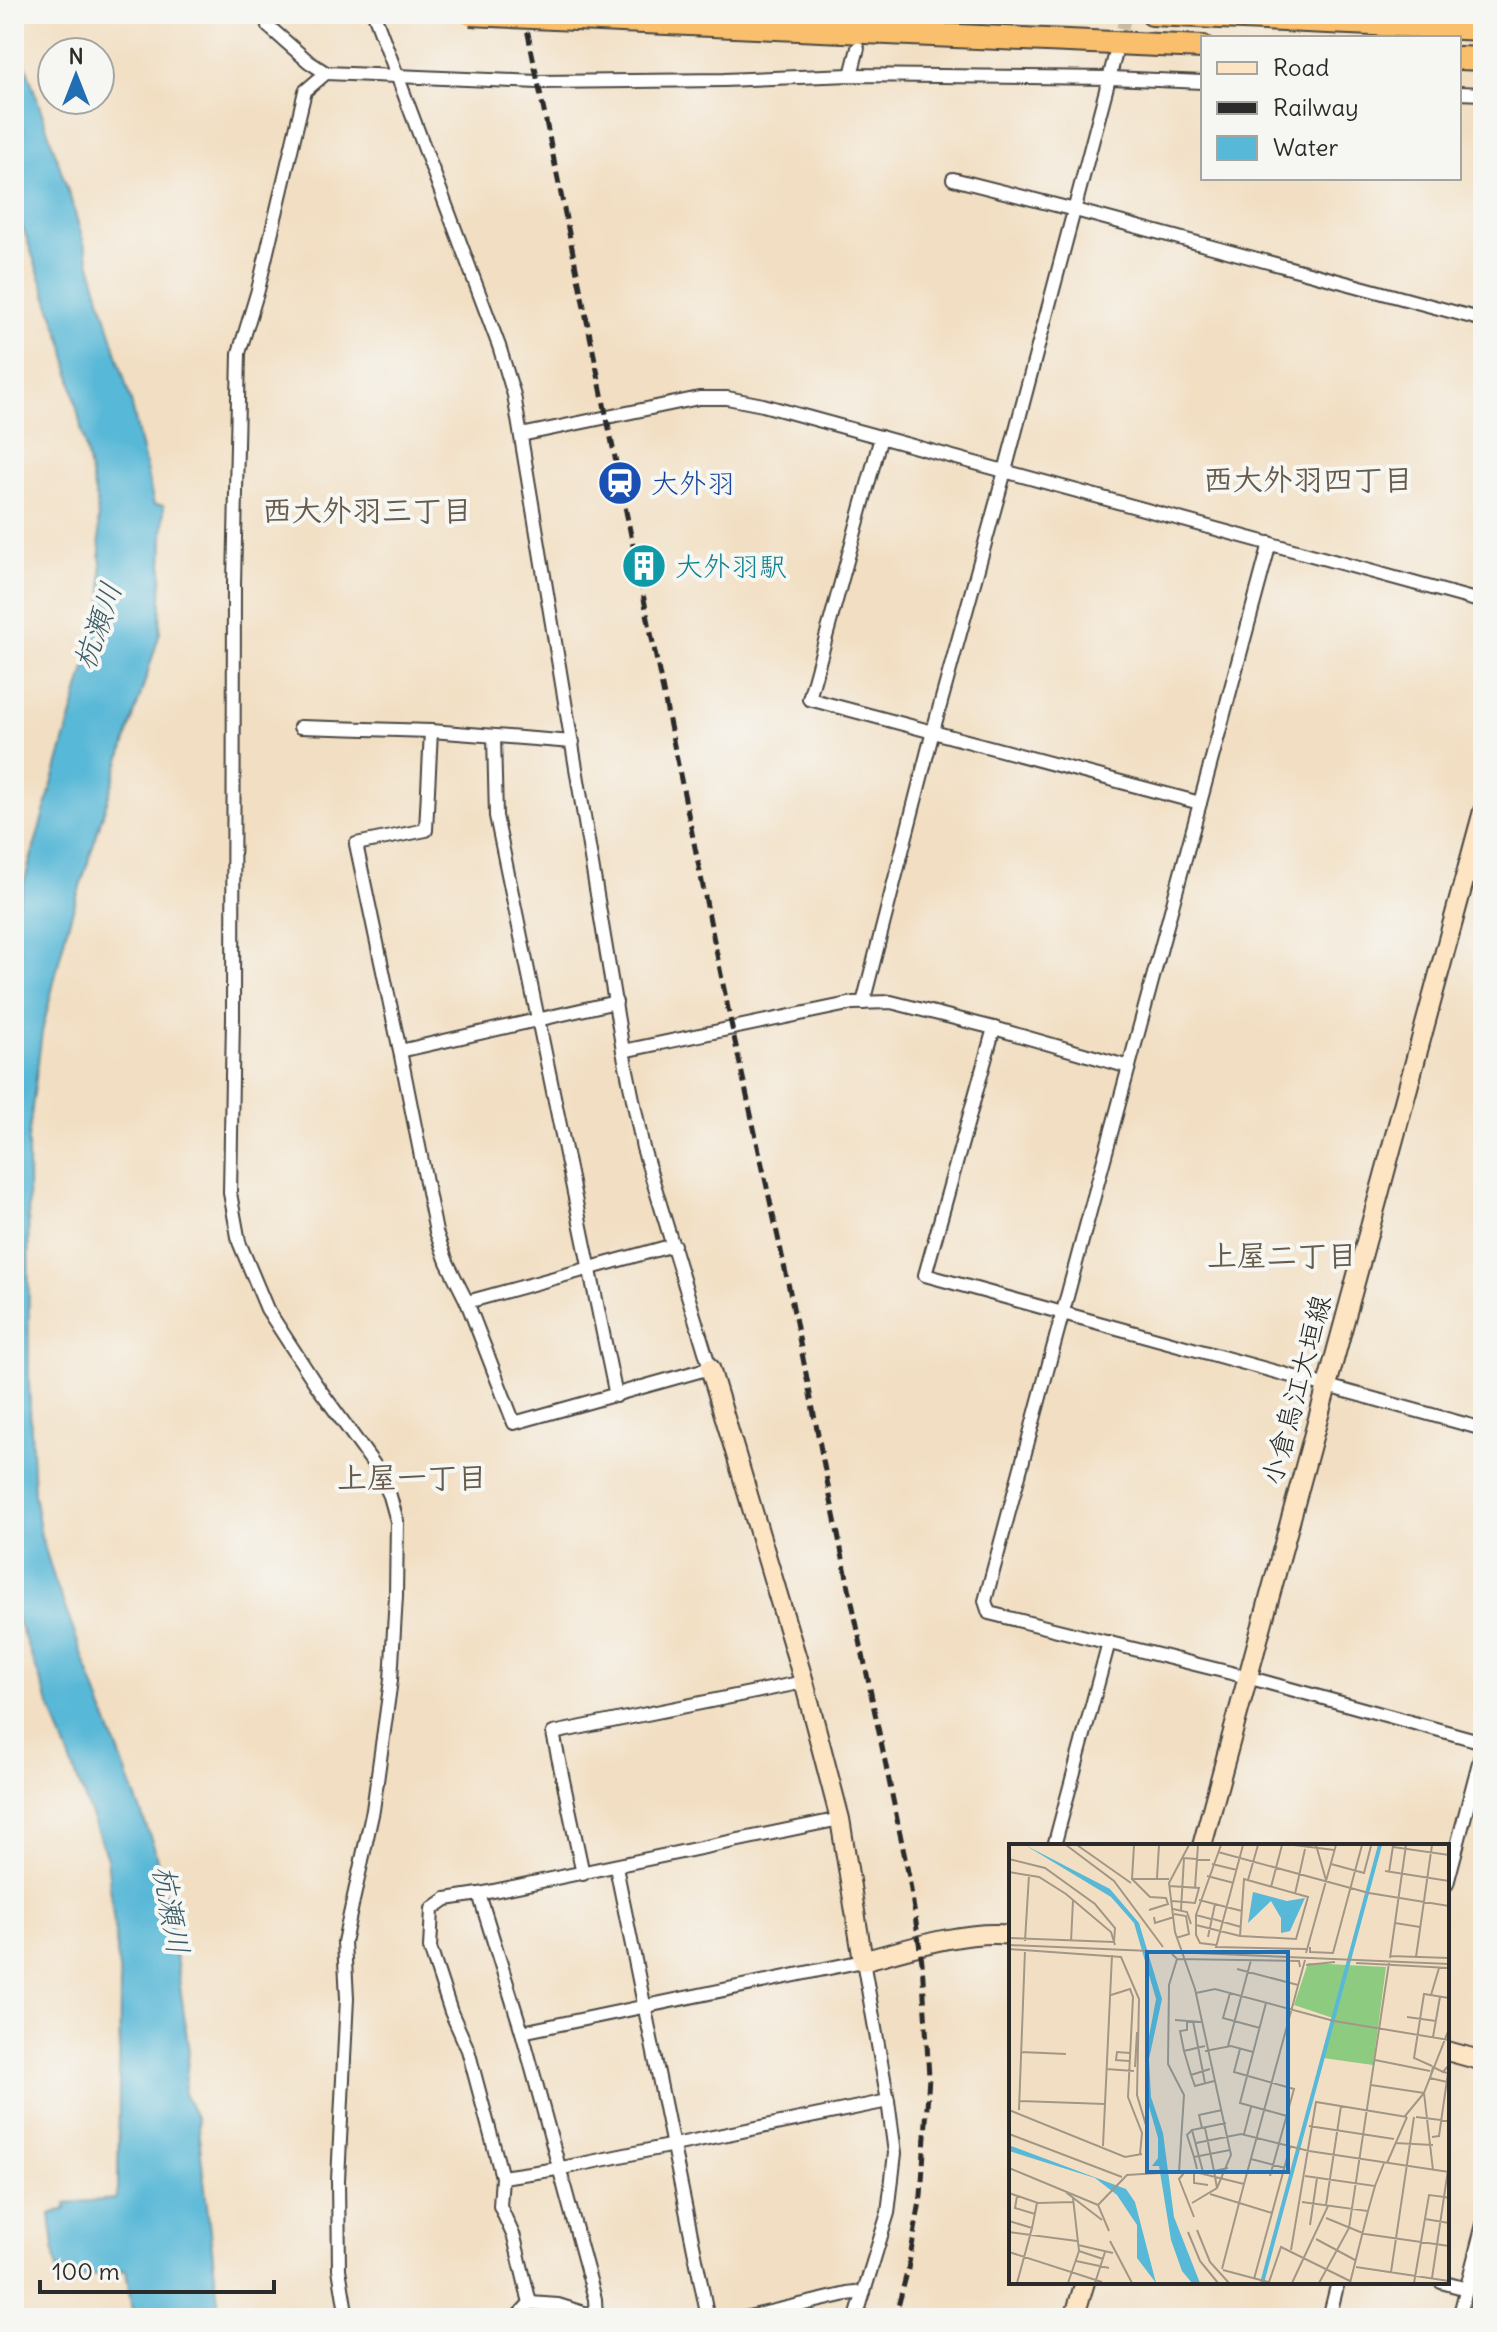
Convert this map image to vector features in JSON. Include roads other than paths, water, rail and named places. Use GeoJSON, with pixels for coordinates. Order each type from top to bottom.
{"type":"FeatureCollection","features":[{"type":"Feature","properties":{"kind":"highway"},"geometry":{"type":"LineString","coordinates":[[470,14],[1201,47]]}},
{"type":"Feature","properties":{"kind":"highway"},"geometry":{"type":"LineString","coordinates":[[1152,14],[1483,29]]}},
{"type":"Feature","properties":{"kind":"highway"},"geometry":{"type":"LineString","coordinates":[[1461,58],[1483,59]]}},
{"type":"Feature","properties":{"kind":"main road","name":"小倉烏江大垣線"},"geometry":{"type":"LineString","coordinates":[[1203,1844],[1483,811]]}},
{"type":"Feature","properties":{"kind":"main road"},"geometry":{"type":"LineString","coordinates":[[710,1368],[804,1682],[840,1819],[863,1961],[923,1945],[980,1935],[1009,1935]]}},
{"type":"Feature","properties":{"kind":"main road"},"geometry":{"type":"LineString","coordinates":[[1449,2052],[1483,2061]]}},
{"type":"Feature","properties":{"kind":"main road"},"geometry":{"type":"LineString","coordinates":[[1074,2318],[1084,2284]]}},
{"type":"Feature","properties":{"kind":"street"},"geometry":{"type":"LineString","coordinates":[[374,14],[499,346],[514,395],[623,1051],[643,1148],[710,1368],[514,1423],[436,1232],[356,844],[426,830],[431,731]]}},
{"type":"Feature","properties":{"kind":"street"},"geometry":{"type":"LineString","coordinates":[[268,26],[326,73],[538,82],[851,75],[1201,82]]}},
{"type":"Feature","properties":{"kind":"street"},"geometry":{"type":"LineString","coordinates":[[851,75],[858,48]]}},
{"type":"Feature","properties":{"kind":"street"},"geometry":{"type":"LineString","coordinates":[[863,1003],[1115,56]]}},
{"type":"Feature","properties":{"kind":"street"},"geometry":{"type":"LineString","coordinates":[[326,73],[305,91],[258,290],[239,353],[234,584],[230,1193],[239,1242],[267,1309],[315,1383],[378,1470],[397,1521],[391,1680],[373,1810],[344,1942],[347,1998],[338,2180],[339,2269],[347,2318]]}},
{"type":"Feature","properties":{"kind":"street"},"geometry":{"type":"LineString","coordinates":[[1461,93],[1483,94]]}},
{"type":"Feature","properties":{"kind":"street"},"geometry":{"type":"LineString","coordinates":[[953,179],[1483,320]]}},
{"type":"Feature","properties":{"kind":"street"},"geometry":{"type":"LineString","coordinates":[[521,435],[699,398],[727,398],[881,437],[1483,602]]}},
{"type":"Feature","properties":{"kind":"street"},"geometry":{"type":"LineString","coordinates":[[881,437],[809,699],[1200,803]]}},
{"type":"Feature","properties":{"kind":"street"},"geometry":{"type":"LineString","coordinates":[[1270,543],[985,1601],[989,1613],[1247,1677],[1483,1744],[1449,1876]]}},
{"type":"Feature","properties":{"kind":"street"},"geometry":{"type":"LineString","coordinates":[[300,727],[431,731],[573,742]]}},
{"type":"Feature","properties":{"kind":"street"},"geometry":{"type":"LineString","coordinates":[[494,737],[496,816],[616,1396]]}},
{"type":"Feature","properties":{"kind":"street"},"geometry":{"type":"LineString","coordinates":[[400,1051],[616,1002]]}},
{"type":"Feature","properties":{"kind":"street"},"geometry":{"type":"LineString","coordinates":[[623,1051],[853,1003],[891,1002],[1129,1067]]}},
{"type":"Feature","properties":{"kind":"street"},"geometry":{"type":"LineString","coordinates":[[994,1028],[925,1275],[1483,1429]]}},
{"type":"Feature","properties":{"kind":"street"},"geometry":{"type":"LineString","coordinates":[[467,1302],[674,1245]]}},
{"type":"Feature","properties":{"kind":"street"},"geometry":{"type":"LineString","coordinates":[[1055,1844],[1109,1642]]}},
{"type":"Feature","properties":{"kind":"street"},"geometry":{"type":"LineString","coordinates":[[583,1874],[553,1733],[804,1682]]}},
{"type":"Feature","properties":{"kind":"street"},"geometry":{"type":"LineString","coordinates":[[530,2303],[514,2237],[500,2206],[502,2177],[468,2050],[451,2012],[430,1948],[432,1909],[446,1899],[583,1874],[840,1819]]}},
{"type":"Feature","properties":{"kind":"street"},"geometry":{"type":"LineString","coordinates":[[616,1867],[708,2318]]}},
{"type":"Feature","properties":{"kind":"street"},"geometry":{"type":"LineString","coordinates":[[479,1894],[522,2032],[595,2299],[596,2318],[558,2305],[530,2303]]}},
{"type":"Feature","properties":{"kind":"street"},"geometry":{"type":"LineString","coordinates":[[14,1915],[14,1933]]}},
{"type":"Feature","properties":{"kind":"street"},"geometry":{"type":"LineString","coordinates":[[522,2032],[863,1961],[895,2153],[888,2213],[856,2318]]}},
{"type":"Feature","properties":{"kind":"street"},"geometry":{"type":"LineString","coordinates":[[502,2177],[557,2169],[888,2101]]}},
{"type":"Feature","properties":{"kind":"street"},"geometry":{"type":"LineString","coordinates":[[1459,2318],[1483,2224]]}},
{"type":"Feature","properties":{"kind":"street"},"geometry":{"type":"LineString","coordinates":[[1329,2318],[1338,2284]]}},
{"type":"Feature","properties":{"kind":"street"},"geometry":{"type":"LineString","coordinates":[[1448,2284],[1467,2289]]}},
{"type":"Feature","properties":{"kind":"street"},"geometry":{"type":"LineString","coordinates":[[744,2318],[864,2292]]}},
{"type":"Feature","properties":{"kind":"street"},"geometry":{"type":"LineString","coordinates":[[516,2318],[530,2303]]}},
{"type":"Feature","properties":{"kind":"water","name":"杭瀬川"},"geometry":{"type":"Polygon","coordinates":[[[16,14],[18,42],[36,96],[36,116],[43,116],[71,200],[131,401],[154,505],[164,505],[160,633],[66,932],[42,1032],[28,1139],[29,1386],[34,1494],[41,1536],[55,1581],[154,1847],[172,1927],[189,2052],[184,2094],[197,2119],[220,2318],[133,2318],[126,2270],[78,2278],[73,2271],[57,2271],[50,2214],[66,2209],[66,2203],[115,2199],[118,2191],[120,1980],[107,1858],[14,1610],[14,918],[99,619],[103,595],[97,504],[64,346],[14,202],[16,14]]]}},
{"type":"Feature","properties":{"kind":"tunnel"},"geometry":{"type":"LineString","coordinates":[[253,14],[268,26]]}},
{"type":"Feature","properties":{"kind":"tunnel"},"geometry":{"type":"LineString","coordinates":[[1118,46],[1126,14]]}},
{"type":"Feature","properties":{"kind":"railway"},"geometry":{"type":"LineString","coordinates":[[524,14],[909,1877],[922,1962],[929,2077],[921,2196],[908,2269],[895,2318]]}},
{"type":"Feature","properties":{"kind":"place","name":"大外羽"},"geometry":{"type":"Point","coordinates":[620,483]}},
{"type":"Feature","properties":{"kind":"place","name":"大外羽駅"},"geometry":{"type":"Point","coordinates":[644,566]}},
{"type":"Feature","properties":{"kind":"district","name":"西大外羽四丁目"},"geometry":{"type":"Point","coordinates":[1308,480]}},
{"type":"Feature","properties":{"kind":"district","name":"西大外羽三丁目"},"geometry":{"type":"Point","coordinates":[367,511]}},
{"type":"Feature","properties":{"kind":"district","name":"上屋二丁目"},"geometry":{"type":"Point","coordinates":[1282,1256]}},
{"type":"Feature","properties":{"kind":"district","name":"上屋一丁目"},"geometry":{"type":"Point","coordinates":[412,1478]}}]}
